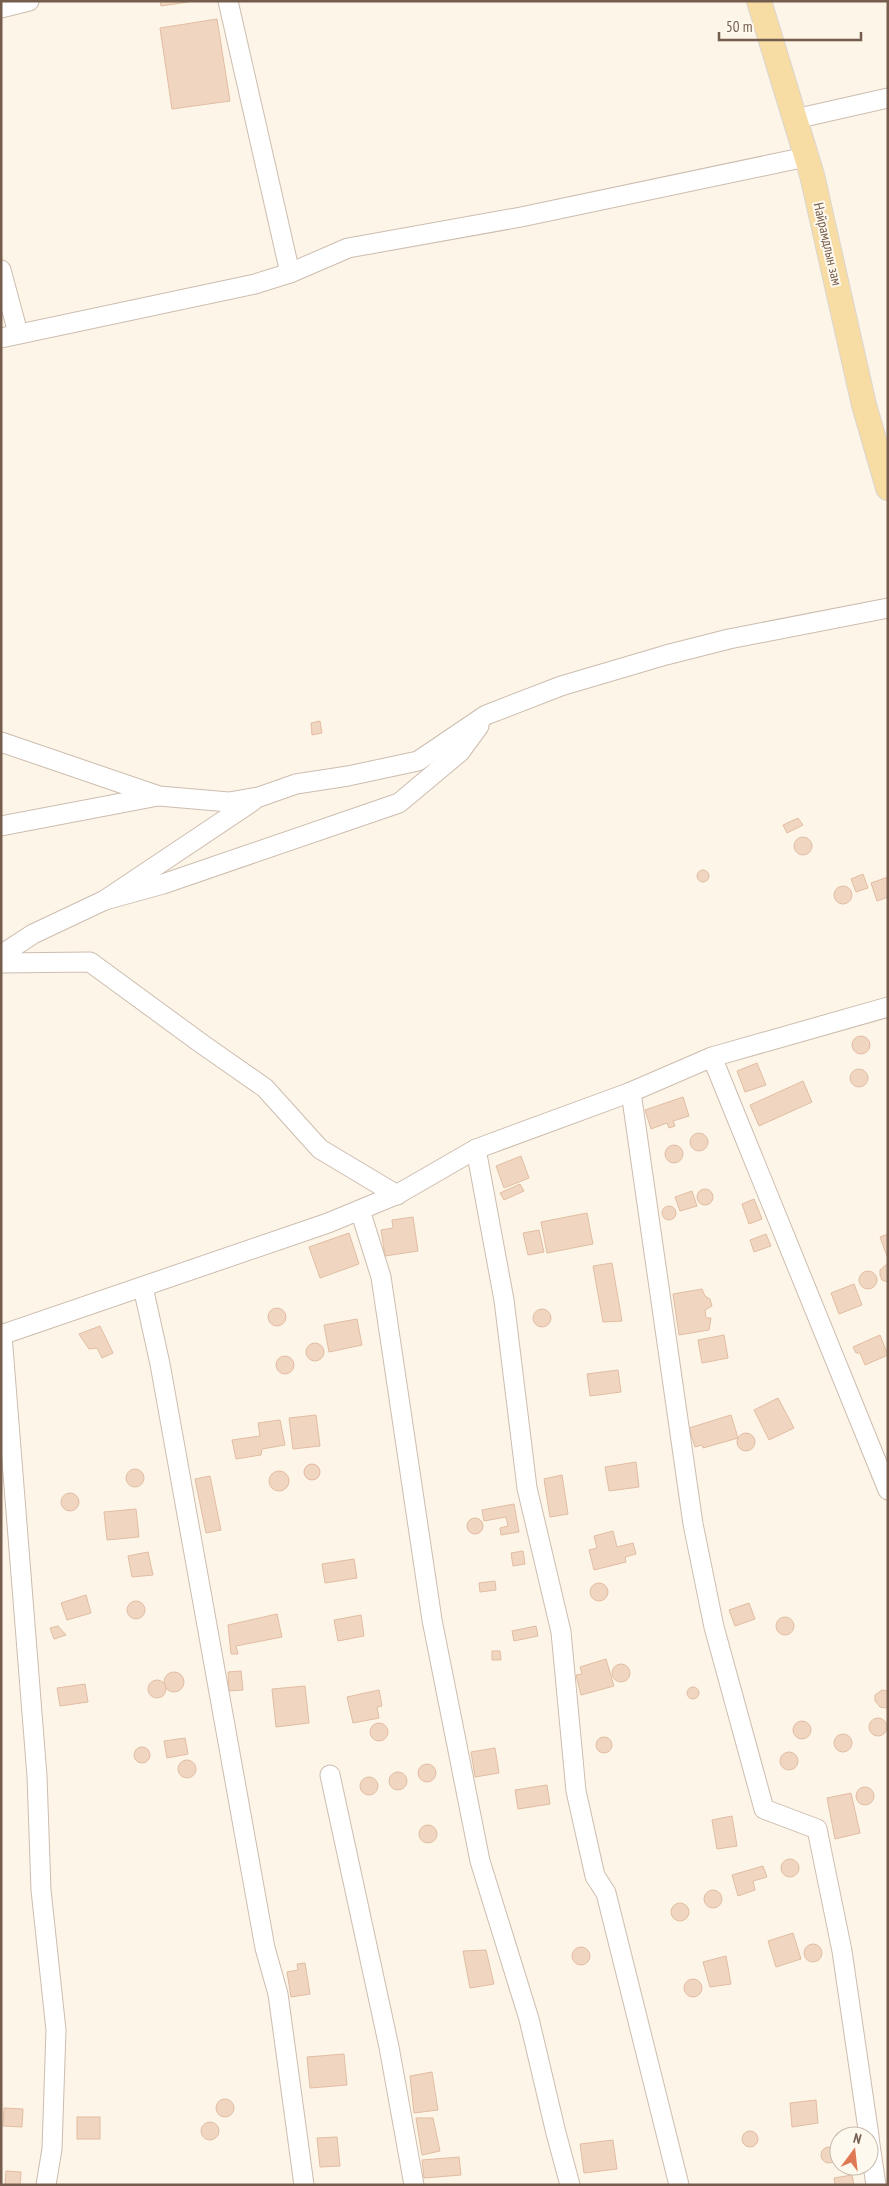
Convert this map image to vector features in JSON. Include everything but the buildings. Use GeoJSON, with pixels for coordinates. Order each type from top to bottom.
{"type":"FeatureCollection","features":[{"type":"Feature","properties":{"kind":"main road","name":"Найрамдлын зам"},"geometry":{"type":"LineString","coordinates":[[759,1],[806,157],[864,405],[888,488]]}},
{"type":"Feature","properties":{"kind":"street"},"geometry":{"type":"LineString","coordinates":[[1,8],[29,1]]}},
{"type":"Feature","properties":{"kind":"street"},"geometry":{"type":"LineString","coordinates":[[228,1],[290,273]]}},
{"type":"Feature","properties":{"kind":"street"},"geometry":{"type":"LineString","coordinates":[[795,119],[888,98]]}},
{"type":"Feature","properties":{"kind":"street"},"geometry":{"type":"LineString","coordinates":[[1,270],[10,335],[255,284],[290,273],[348,248],[522,217],[806,157]]}},
{"type":"Feature","properties":{"kind":"street"},"geometry":{"type":"LineString","coordinates":[[1,742],[159,796],[229,802],[259,797],[296,784],[348,776],[418,761],[486,715],[561,686],[666,655],[729,639],[888,608]]}},
{"type":"Feature","properties":{"kind":"street"},"geometry":{"type":"LineString","coordinates":[[105,900],[163,884],[399,803],[460,752],[486,715]]}},
{"type":"Feature","properties":{"kind":"street"},"geometry":{"type":"LineString","coordinates":[[1,826],[159,796]]}},
{"type":"Feature","properties":{"kind":"street"},"geometry":{"type":"LineString","coordinates":[[1,955],[34,934],[105,900],[259,797]]}},
{"type":"Feature","properties":{"kind":"street"},"geometry":{"type":"LineString","coordinates":[[1,963],[90,962],[265,1088],[320,1149],[397,1195]]}},
{"type":"Feature","properties":{"kind":"street"},"geometry":{"type":"LineString","coordinates":[[46,2185],[52,2149],[56,2030],[41,1890],[37,1776],[2,1335],[360,1210],[397,1195],[476,1149],[631,1092],[712,1057],[888,1007]]}},
{"type":"Feature","properties":{"kind":"street"},"geometry":{"type":"LineString","coordinates":[[712,1057],[888,1490]]}},
{"type":"Feature","properties":{"kind":"street"},"geometry":{"type":"LineString","coordinates":[[631,1092],[693,1524],[714,1627],[764,1809],[818,1829],[842,1951],[867,2126]]}},
{"type":"Feature","properties":{"kind":"street"},"geometry":{"type":"LineString","coordinates":[[476,1149],[504,1300],[527,1488],[561,1632],[576,1791],[595,1876],[606,1893],[679,2185]]}},
{"type":"Feature","properties":{"kind":"street"},"geometry":{"type":"LineString","coordinates":[[360,1210],[381,1277],[432,1620],[480,1861],[529,2019],[551,2115],[570,2185]]}},
{"type":"Feature","properties":{"kind":"street"},"geometry":{"type":"LineString","coordinates":[[143,1287],[160,1364],[265,1948],[278,1994],[304,2185]]}},
{"type":"Feature","properties":{"kind":"street"},"geometry":{"type":"LineString","coordinates":[[330,1775],[391,2056],[414,2185]]}}]}
